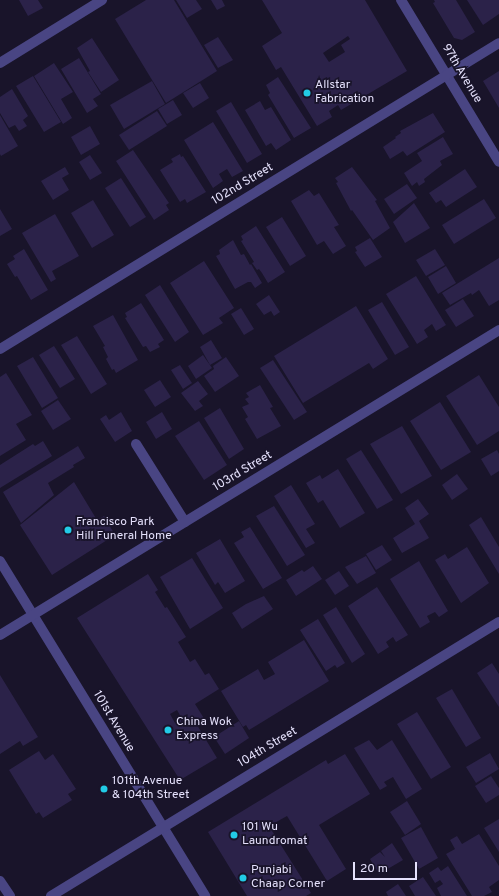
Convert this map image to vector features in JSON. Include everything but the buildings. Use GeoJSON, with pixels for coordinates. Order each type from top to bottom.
{"type":"FeatureCollection","features":[{"type":"Feature","properties":{"kind":"street"},"geometry":{"type":"LineString","coordinates":[[0,63],[102,0]]}},
{"type":"Feature","properties":{"kind":"street","name":"97th Avenue"},"geometry":{"type":"LineString","coordinates":[[401,0],[499,162]]}},
{"type":"Feature","properties":{"kind":"street","name":"102nd Street"},"geometry":{"type":"LineString","coordinates":[[0,349],[499,43]]}},
{"type":"Feature","properties":{"kind":"street","name":"103rd Street"},"geometry":{"type":"LineString","coordinates":[[0,635],[499,330]]}},
{"type":"Feature","properties":{"kind":"street"},"geometry":{"type":"LineString","coordinates":[[136,444],[185,522]]}},
{"type":"Feature","properties":{"kind":"street","name":"101st Avenue"},"geometry":{"type":"LineString","coordinates":[[0,561],[205,896]]}},
{"type":"Feature","properties":{"kind":"street","name":"104th Street"},"geometry":{"type":"LineString","coordinates":[[51,896],[499,622]]}},
{"type":"Feature","properties":{"kind":"street"},"geometry":{"type":"LineString","coordinates":[[0,881],[10,896]]}},
{"type":"Feature","properties":{"kind":"place","name":"Allstar Fabrication"},"geometry":{"type":"Point","coordinates":[307,93]}},
{"type":"Feature","properties":{"kind":"place","name":"Francisco Park Hill Funeral Home"},"geometry":{"type":"Point","coordinates":[68,530]}},
{"type":"Feature","properties":{"kind":"place","name":"China Wok Express"},"geometry":{"type":"Point","coordinates":[168,730]}},
{"type":"Feature","properties":{"kind":"place","name":"101th Avenue & 104th Street"},"geometry":{"type":"Point","coordinates":[104,789]}},
{"type":"Feature","properties":{"kind":"place","name":"101 Wu Laundromat"},"geometry":{"type":"Point","coordinates":[234,835]}},
{"type":"Feature","properties":{"kind":"place","name":"Punjabi Chaap Corner"},"geometry":{"type":"Point","coordinates":[243,878]}}]}
